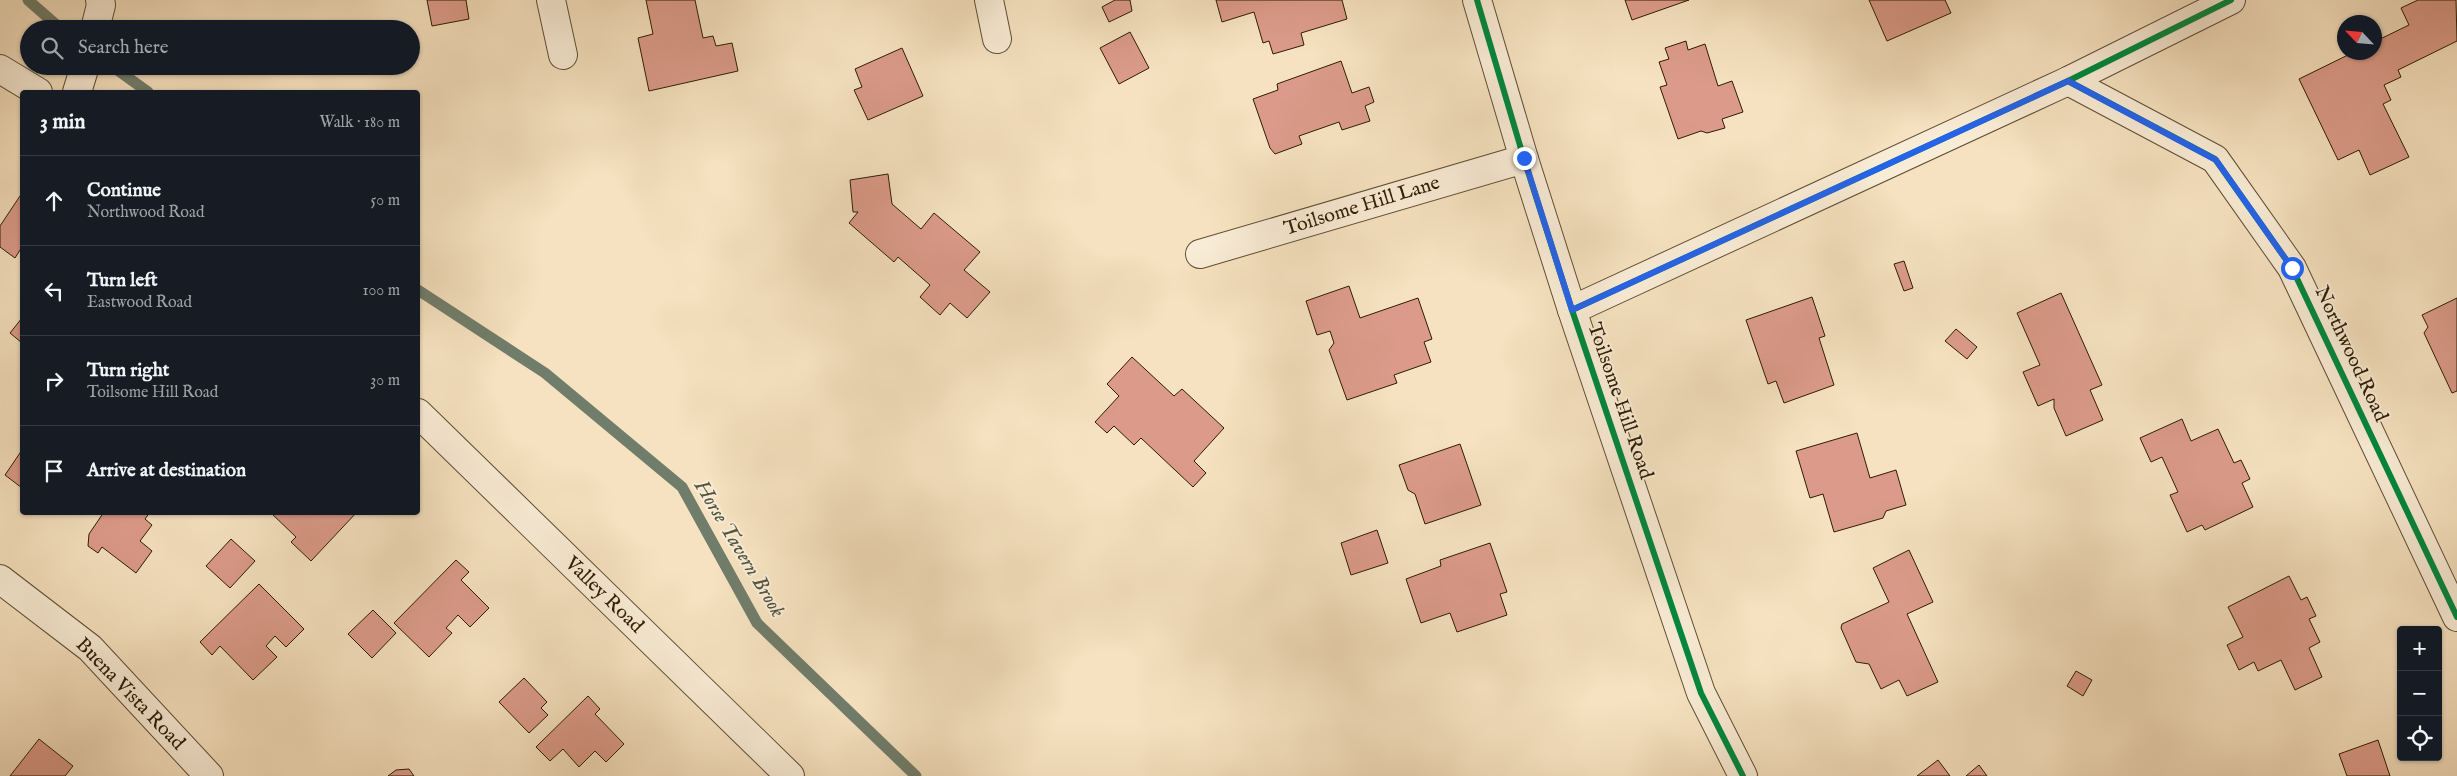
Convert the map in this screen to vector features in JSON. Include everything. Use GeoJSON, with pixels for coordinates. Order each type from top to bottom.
{"type":"FeatureCollection","features":[{"type":"Feature","properties":{"kind":"street"},"geometry":{"type":"LineString","coordinates":[[551,0],[563,55]]}},
{"type":"Feature","properties":{"kind":"street"},"geometry":{"type":"LineString","coordinates":[[989,0],[997,39]]}},
{"type":"Feature","properties":{"kind":"street","name":"Toilsome Hill Road"},"geometry":{"type":"LineString","coordinates":[[1477,0],[1572,310],[1700,693],[1742,776]]}},
{"type":"Feature","properties":{"kind":"street"},"geometry":{"type":"LineString","coordinates":[[1572,310],[2068,81],[2231,0]]}},
{"type":"Feature","properties":{"kind":"street"},"geometry":{"type":"LineString","coordinates":[[0,69],[35,90]]}},
{"type":"Feature","properties":{"kind":"street","name":"Northwood Road"},"geometry":{"type":"LineString","coordinates":[[2068,81],[2216,160],[2292,268],[2457,617]]}},
{"type":"Feature","properties":{"kind":"street","name":"Toilsome Hill Lane"},"geometry":{"type":"LineString","coordinates":[[1200,254],[1524,158]]}},
{"type":"Feature","properties":{"kind":"street","name":"Valley Road"},"geometry":{"type":"LineString","coordinates":[[420,415],[790,776]]}},
{"type":"Feature","properties":{"kind":"street","name":"Buena Vista Road"},"geometry":{"type":"LineString","coordinates":[[0,579],[90,648],[209,776]]}},
{"type":"Feature","properties":{"kind":"building"},"geometry":{"type":"Polygon","coordinates":[[[427,0],[466,0],[469,19],[432,26],[427,0]]]}},
{"type":"Feature","properties":{"kind":"building"},"geometry":{"type":"Polygon","coordinates":[[[646,0],[695,0],[703,38],[713,36],[716,46],[732,43],[738,71],[649,91],[638,38],[653,34],[646,0]]]}},
{"type":"Feature","properties":{"kind":"building"},"geometry":{"type":"Polygon","coordinates":[[[1115,0],[1130,0],[1132,11],[1109,22],[1102,7],[1115,0]]]}},
{"type":"Feature","properties":{"kind":"building"},"geometry":{"type":"Polygon","coordinates":[[[1216,0],[1342,0],[1347,19],[1301,33],[1304,45],[1273,54],[1269,41],[1263,43],[1254,12],[1222,22],[1216,0]]]}},
{"type":"Feature","properties":{"kind":"building"},"geometry":{"type":"Polygon","coordinates":[[[1625,0],[1689,0],[1632,20],[1625,0]]]}},
{"type":"Feature","properties":{"kind":"building"},"geometry":{"type":"Polygon","coordinates":[[[1869,0],[1945,0],[1951,13],[1887,41],[1869,0]]]}},
{"type":"Feature","properties":{"kind":"building"},"geometry":{"type":"Polygon","coordinates":[[[2418,0],[2456,0],[2457,41],[2398,70],[2401,77],[2384,85],[2391,100],[2383,104],[2409,157],[2370,175],[2359,150],[2338,160],[2299,79],[2338,60],[2382,60],[2382,38],[2409,25],[2401,8],[2418,0]]]}},
{"type":"Feature","properties":{"kind":"building"},"geometry":{"type":"Polygon","coordinates":[[[1130,32],[1149,68],[1119,84],[1100,48],[1130,32]]]}},
{"type":"Feature","properties":{"kind":"building"},"geometry":{"type":"Polygon","coordinates":[[[1686,41],[1688,50],[1705,44],[1718,86],[1732,81],[1743,112],[1722,119],[1725,128],[1707,133],[1701,131],[1678,139],[1660,87],[1667,85],[1659,62],[1669,59],[1665,48],[1686,41]]]}},
{"type":"Feature","properties":{"kind":"building"},"geometry":{"type":"Polygon","coordinates":[[[902,48],[923,96],[868,120],[854,90],[862,87],[855,69],[902,48]]]}},
{"type":"Feature","properties":{"kind":"building"},"geometry":{"type":"Polygon","coordinates":[[[1341,61],[1352,93],[1369,87],[1374,102],[1365,106],[1370,121],[1342,130],[1339,122],[1299,136],[1302,144],[1275,154],[1270,148],[1253,99],[1278,90],[1277,84],[1341,61]]]}},
{"type":"Feature","properties":{"kind":"building"},"geometry":{"type":"Polygon","coordinates":[[[888,174],[892,204],[921,229],[934,213],[980,252],[964,270],[990,292],[967,318],[950,303],[940,315],[920,297],[930,285],[898,257],[894,262],[849,223],[858,212],[853,212],[850,180],[888,174]]]}},
{"type":"Feature","properties":{"kind":"building"},"geometry":{"type":"Polygon","coordinates":[[[20,196],[20,250],[15,258],[0,247],[0,226],[20,196]]]}},
{"type":"Feature","properties":{"kind":"building"},"geometry":{"type":"Polygon","coordinates":[[[1904,261],[1913,288],[1904,291],[1894,264],[1904,261]]]}},
{"type":"Feature","properties":{"kind":"building"},"geometry":{"type":"Polygon","coordinates":[[[1349,286],[1360,318],[1418,298],[1432,339],[1424,342],[1431,362],[1394,375],[1397,383],[1347,400],[1329,350],[1334,343],[1330,331],[1317,335],[1306,301],[1349,286]]]}},
{"type":"Feature","properties":{"kind":"building"},"geometry":{"type":"Polygon","coordinates":[[[2061,293],[2102,385],[2090,390],[2103,420],[2066,436],[2054,408],[2054,399],[2038,406],[2023,372],[2040,365],[2017,313],[2061,293]]]}},
{"type":"Feature","properties":{"kind":"building"},"geometry":{"type":"Polygon","coordinates":[[[1812,297],[1825,336],[1819,338],[1834,385],[1784,403],[1776,381],[1768,384],[1746,320],[1812,297]]]}},
{"type":"Feature","properties":{"kind":"building"},"geometry":{"type":"Polygon","coordinates":[[[2457,298],[2457,391],[2452,393],[2424,333],[2428,327],[2422,315],[2457,298]]]}},
{"type":"Feature","properties":{"kind":"building"},"geometry":{"type":"Polygon","coordinates":[[[20,320],[20,341],[10,333],[20,320]]]}},
{"type":"Feature","properties":{"kind":"building"},"geometry":{"type":"Polygon","coordinates":[[[1956,329],[1977,347],[1967,359],[1945,341],[1956,329]]]}},
{"type":"Feature","properties":{"kind":"building"},"geometry":{"type":"Polygon","coordinates":[[[1132,357],[1174,396],[1182,389],[1224,428],[1194,461],[1206,473],[1193,487],[1141,438],[1134,445],[1114,426],[1107,433],[1095,422],[1119,396],[1107,384],[1132,357]]]}},
{"type":"Feature","properties":{"kind":"building"},"geometry":{"type":"Polygon","coordinates":[[[2182,419],[2191,441],[2218,429],[2234,463],[2241,460],[2250,479],[2242,483],[2253,507],[2205,530],[2202,525],[2187,532],[2170,495],[2178,492],[2162,457],[2151,462],[2140,438],[2182,419]]]}},
{"type":"Feature","properties":{"kind":"building"},"geometry":{"type":"Polygon","coordinates":[[[1857,433],[1870,478],[1896,470],[1906,505],[1886,511],[1883,518],[1834,532],[1823,494],[1810,498],[1796,451],[1857,433]]]}},
{"type":"Feature","properties":{"kind":"building"},"geometry":{"type":"Polygon","coordinates":[[[1460,444],[1481,505],[1425,524],[1415,494],[1408,490],[1399,465],[1460,444]]]}},
{"type":"Feature","properties":{"kind":"building"},"geometry":{"type":"Polygon","coordinates":[[[20,453],[20,486],[5,475],[20,453]]]}},
{"type":"Feature","properties":{"kind":"building"},"geometry":{"type":"Polygon","coordinates":[[[102,515],[148,515],[145,519],[152,525],[140,541],[152,551],[136,573],[102,547],[98,553],[88,546],[89,534],[102,515]]]}},
{"type":"Feature","properties":{"kind":"building"},"geometry":{"type":"Polygon","coordinates":[[[273,515],[354,515],[311,561],[291,542],[296,537],[273,515]]]}},
{"type":"Feature","properties":{"kind":"building"},"geometry":{"type":"Polygon","coordinates":[[[1377,530],[1388,563],[1351,575],[1341,543],[1377,530]]]}},
{"type":"Feature","properties":{"kind":"building"},"geometry":{"type":"Polygon","coordinates":[[[231,539],[255,561],[230,588],[206,566],[231,539]]]}},
{"type":"Feature","properties":{"kind":"building"},"geometry":{"type":"Polygon","coordinates":[[[1490,543],[1507,592],[1500,594],[1507,615],[1457,632],[1450,613],[1421,623],[1406,579],[1441,566],[1440,560],[1490,543]]]}},
{"type":"Feature","properties":{"kind":"building"},"geometry":{"type":"Polygon","coordinates":[[[1909,550],[1933,602],[1907,614],[1938,682],[1907,696],[1899,680],[1881,689],[1869,664],[1856,662],[1841,628],[1842,624],[1889,602],[1873,568],[1909,550]]]}},
{"type":"Feature","properties":{"kind":"building"},"geometry":{"type":"Polygon","coordinates":[[[456,560],[469,572],[461,580],[489,608],[470,627],[458,615],[446,628],[452,633],[429,657],[394,623],[456,560]]]}},
{"type":"Feature","properties":{"kind":"building"},"geometry":{"type":"Polygon","coordinates":[[[2289,576],[2301,600],[2307,597],[2316,616],[2309,619],[2320,642],[2309,648],[2322,677],[2295,690],[2281,660],[2258,671],[2254,662],[2239,670],[2227,645],[2243,637],[2228,607],[2289,576]]]}},
{"type":"Feature","properties":{"kind":"building"},"geometry":{"type":"Polygon","coordinates":[[[259,584],[304,629],[286,647],[275,636],[266,646],[277,657],[253,680],[220,646],[212,655],[200,642],[259,584]]]}},
{"type":"Feature","properties":{"kind":"building"},"geometry":{"type":"Polygon","coordinates":[[[373,610],[396,633],[372,658],[348,634],[373,610]]]}},
{"type":"Feature","properties":{"kind":"building"},"geometry":{"type":"Polygon","coordinates":[[[2076,671],[2092,680],[2083,696],[2067,686],[2076,671]]]}},
{"type":"Feature","properties":{"kind":"building"},"geometry":{"type":"Polygon","coordinates":[[[524,678],[547,702],[541,708],[548,715],[529,733],[499,702],[524,678]]]}},
{"type":"Feature","properties":{"kind":"building"},"geometry":{"type":"Polygon","coordinates":[[[588,696],[600,709],[595,714],[624,744],[606,762],[595,751],[579,767],[563,749],[550,761],[536,747],[588,696]]]}},
{"type":"Feature","properties":{"kind":"building"},"geometry":{"type":"Polygon","coordinates":[[[39,739],[73,766],[65,776],[10,776],[39,739]]]}},
{"type":"Feature","properties":{"kind":"building"},"geometry":{"type":"Polygon","coordinates":[[[2378,740],[2390,776],[2347,776],[2339,754],[2378,740]]]}},
{"type":"Feature","properties":{"kind":"building"},"geometry":{"type":"Polygon","coordinates":[[[1938,760],[1950,776],[1917,776],[1938,760]]]}},
{"type":"Feature","properties":{"kind":"building"},"geometry":{"type":"Polygon","coordinates":[[[1979,765],[1987,776],[1966,776],[1979,765]]]}},
{"type":"Feature","properties":{"kind":"building"},"geometry":{"type":"Polygon","coordinates":[[[409,769],[414,776],[388,776],[396,770],[409,769]]]}},
{"type":"Feature","properties":{"kind":"waterway","name":"Horse Tavern Brook"},"geometry":{"type":"LineString","coordinates":[[28,0],[51,20]]}},
{"type":"Feature","properties":{"kind":"waterway","name":"Horse Tavern Brook"},"geometry":{"type":"LineString","coordinates":[[124,75],[145,90]]}},
{"type":"Feature","properties":{"kind":"waterway","name":"Horse Tavern Brook"},"geometry":{"type":"LineString","coordinates":[[420,291],[545,373],[682,487],[757,623],[916,776]]}},
{"type":"Feature","properties":{"kind":"cycle path"},"geometry":{"type":"LineString","coordinates":[[1477,0],[1524,159],[1572,310],[1701,693],[1743,776]]}},
{"type":"Feature","properties":{"kind":"cycle path"},"geometry":{"type":"LineString","coordinates":[[1572,310],[2068,81],[2231,0]]}},
{"type":"Feature","properties":{"kind":"cycle path"},"geometry":{"type":"LineString","coordinates":[[2068,81],[2215,159],[2292,268],[2457,617]]}},
{"type":"Feature","properties":{"kind":"route"},"geometry":{"type":"LineString","coordinates":[[1524,158],[1572,310],[2068,81],[2216,160],[2292,268]]}}]}
